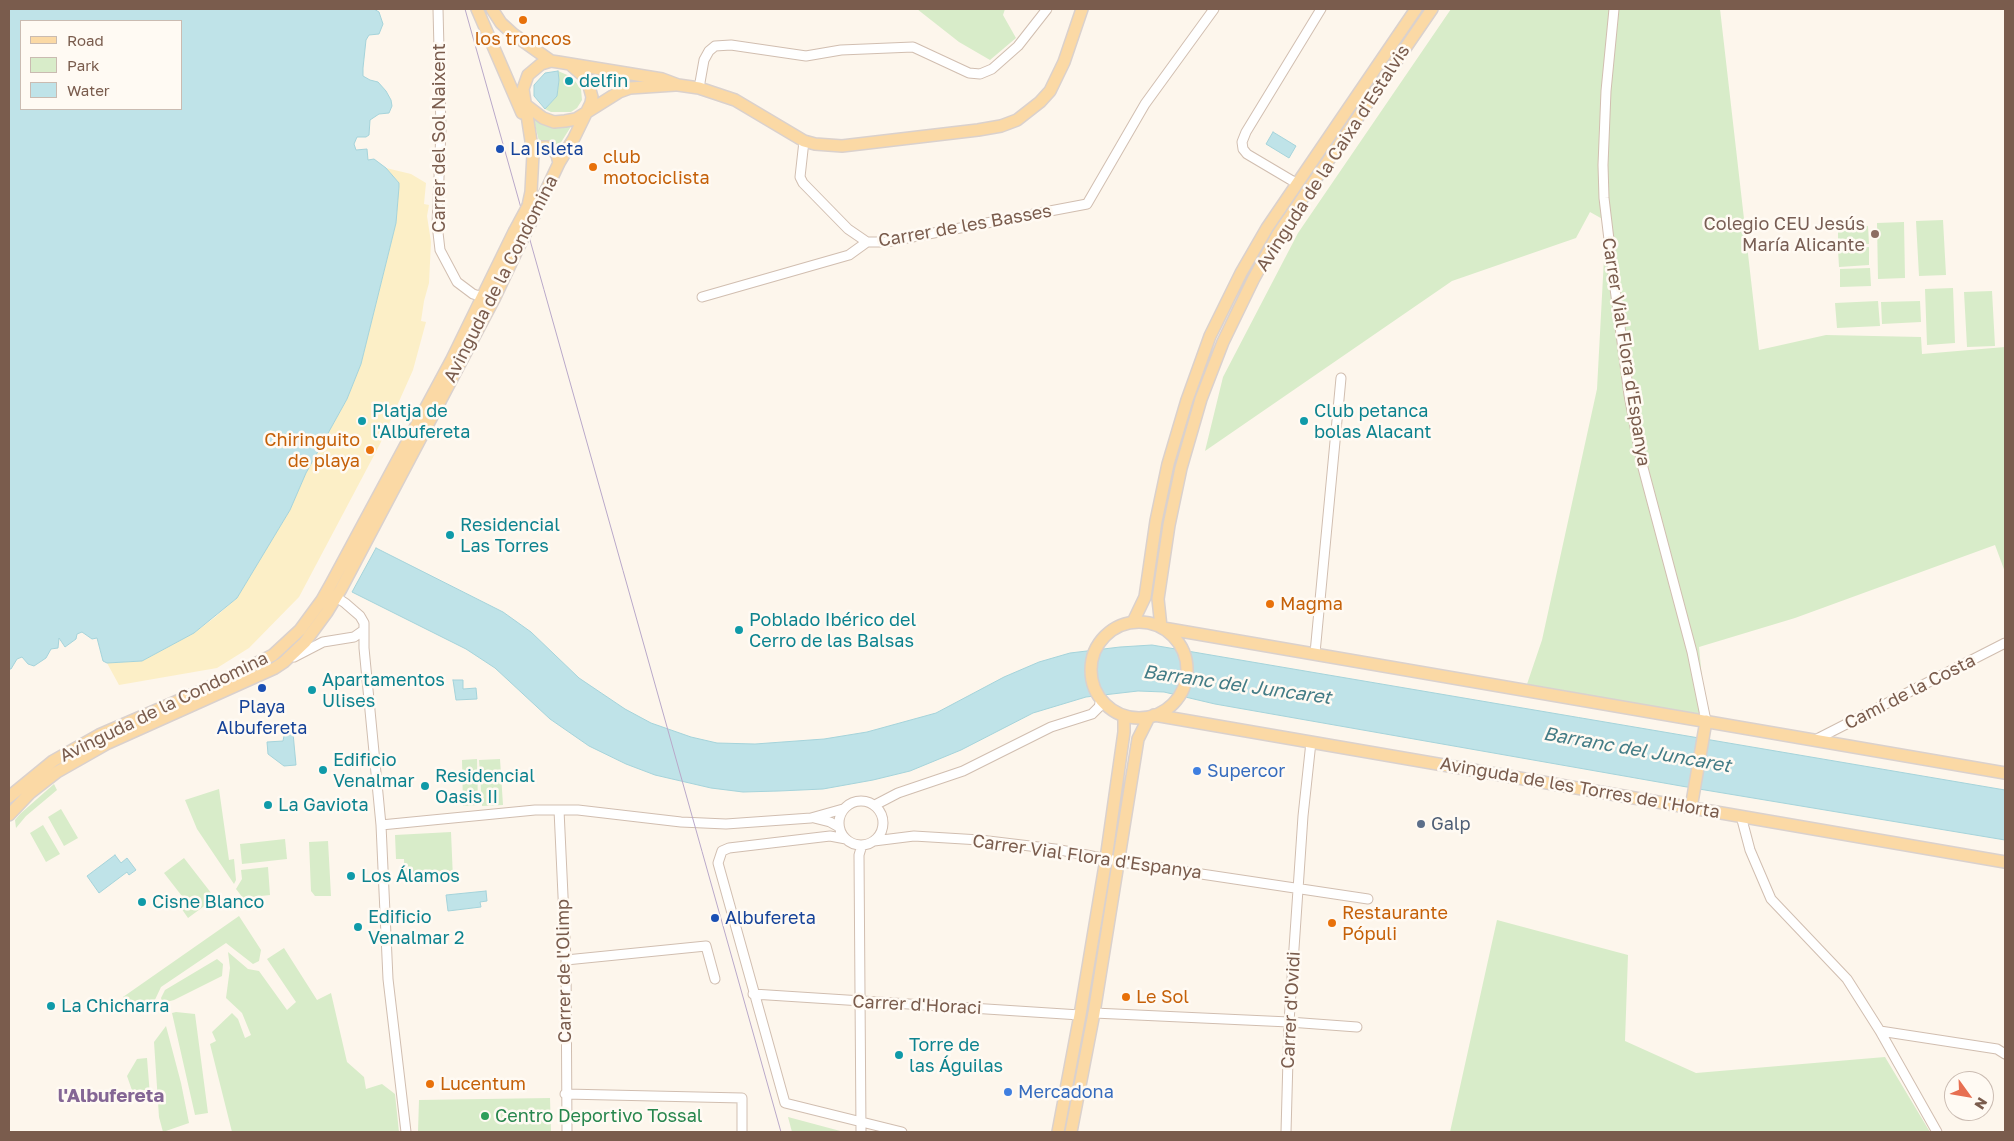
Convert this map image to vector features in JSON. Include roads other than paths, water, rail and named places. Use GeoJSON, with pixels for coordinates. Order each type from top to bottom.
{"type":"FeatureCollection","features":[{"type":"Feature","properties":{"kind":"main road"},"geometry":{"type":"LineString","coordinates":[[477,9],[529,128]]}},
{"type":"Feature","properties":{"kind":"main road"},"geometry":{"type":"LineString","coordinates":[[492,9],[501,23],[513,34],[551,61],[662,79],[678,85]]}},
{"type":"Feature","properties":{"kind":"main road"},"geometry":{"type":"LineString","coordinates":[[508,82],[525,103],[543,118],[554,122],[576,119],[611,96],[630,88],[678,85],[699,88],[735,100],[804,141],[815,144],[842,146],[986,128],[1001,126],[1017,120],[1040,102],[1050,91],[1064,62],[1082,9]]}},
{"type":"Feature","properties":{"kind":"main road","name":"Avinguda de la Caixa d'Estalvis"},"geometry":{"type":"LineString","coordinates":[[1133,622],[1145,597],[1156,521],[1168,464],[1187,400],[1210,336],[1267,228],[1416,9]]}},
{"type":"Feature","properties":{"kind":"main road","name":"Avinguda de la Caixa d'Estalvis"},"geometry":{"type":"LineString","coordinates":[[1162,627],[1158,599],[1169,525],[1181,468],[1201,399],[1223,342],[1278,234],[1432,9]]}},
{"type":"Feature","properties":{"kind":"main road"},"geometry":{"type":"LineString","coordinates":[[525,103],[523,89],[528,74],[541,64],[551,61]]}},
{"type":"Feature","properties":{"kind":"main road"},"geometry":{"type":"LineString","coordinates":[[568,64],[587,79],[590,87],[592,97],[586,113]]}},
{"type":"Feature","properties":{"kind":"main road","name":"Avinguda de la Condomina"},"geometry":{"type":"LineString","coordinates":[[574,138],[611,96]]}},
{"type":"Feature","properties":{"kind":"main road","name":"Avinguda de la Condomina"},"geometry":{"type":"LineString","coordinates":[[488,298],[514,232],[528,206],[533,154],[525,103]]}},
{"type":"Feature","properties":{"kind":"main road","name":"Avinguda de la Condomina"},"geometry":{"type":"LineString","coordinates":[[9,815],[30,793],[57,772],[108,743],[255,678],[284,662],[304,642],[336,590],[361,538],[488,298],[520,244],[559,163],[586,113]]}},
{"type":"Feature","properties":{"kind":"main road","name":"Avinguda de la Condomina"},"geometry":{"type":"LineString","coordinates":[[533,154],[536,149],[548,146],[557,155],[559,163]]}},
{"type":"Feature","properties":{"kind":"main road","name":"Avinguda de la Condomina"},"geometry":{"type":"LineString","coordinates":[[9,797],[53,761],[99,735],[203,690],[273,655],[300,630],[322,600],[336,590]]}},
{"type":"Feature","properties":{"kind":"main road"},"geometry":{"type":"LineString","coordinates":[[1162,627],[1179,642],[1186,657],[1187,676],[1183,691],[1165,711],[1140,718],[1124,716],[1107,706],[1100,699],[1094,686],[1091,672],[1095,652],[1100,642],[1118,627],[1133,622],[1147,622],[1162,627],[2005,773]]}},
{"type":"Feature","properties":{"kind":"main road"},"geometry":{"type":"LineString","coordinates":[[1058,1132],[1106,859],[1124,732],[1124,716]]}},
{"type":"Feature","properties":{"kind":"main road"},"geometry":{"type":"LineString","coordinates":[[1071,1132],[1094,1013],[1138,739],[1152,716]]}},
{"type":"Feature","properties":{"kind":"main road","name":"Avinguda de les Torres de l'Horta"},"geometry":{"type":"LineString","coordinates":[[1152,716],[2005,862]]}},
{"type":"Feature","properties":{"kind":"main road","name":"Carrer Vial Flora d'Espanya"},"geometry":{"type":"LineString","coordinates":[[1691,808],[1706,721]]}},
{"type":"Feature","properties":{"kind":"street","name":"Carrer del Sol Naixent"},"geometry":{"type":"LineString","coordinates":[[438,9],[441,130],[437,224],[440,250],[457,282],[465,290],[488,298]]}},
{"type":"Feature","properties":{"kind":"street"},"geometry":{"type":"LineString","coordinates":[[699,88],[704,60],[709,51],[715,46],[731,45],[806,56],[841,50],[913,47],[969,73],[980,74],[992,69],[1018,46],[1046,9]]}},
{"type":"Feature","properties":{"kind":"street","name":"Carrer de les Basses"},"geometry":{"type":"LineString","coordinates":[[702,296],[850,255],[867,242],[886,242],[1087,204],[1145,104],[1214,9]]}},
{"type":"Feature","properties":{"kind":"street"},"geometry":{"type":"LineString","coordinates":[[1296,183],[1253,159],[1243,148],[1242,142],[1246,132],[1321,9]]}},
{"type":"Feature","properties":{"kind":"street","name":"Carrer Vial Flora d'Espanya"},"geometry":{"type":"LineString","coordinates":[[1614,9],[1603,149],[1604,198],[1609,246],[1637,438],[1657,522],[1694,659],[1706,721]]}},
{"type":"Feature","properties":{"kind":"street"},"geometry":{"type":"LineString","coordinates":[[804,141],[800,177],[803,183],[848,229],[867,242]]}},
{"type":"Feature","properties":{"kind":"street"},"geometry":{"type":"LineString","coordinates":[[1315,653],[1341,378]]}},
{"type":"Feature","properties":{"kind":"street"},"geometry":{"type":"LineString","coordinates":[[336,590],[364,623],[364,648],[381,825],[388,979],[406,1132]]}},
{"type":"Feature","properties":{"kind":"street"},"geometry":{"type":"LineString","coordinates":[[284,662],[323,642],[354,637],[364,630]]}},
{"type":"Feature","properties":{"kind":"street"},"geometry":{"type":"LineString","coordinates":[[354,637],[364,648]]}},
{"type":"Feature","properties":{"kind":"street","name":"Camí de la Costa"},"geometry":{"type":"LineString","coordinates":[[1815,740],[2005,643]]}},
{"type":"Feature","properties":{"kind":"street"},"geometry":{"type":"LineString","coordinates":[[875,805],[898,793],[962,771],[1051,727],[1092,714],[1098,706],[1100,699]]}},
{"type":"Feature","properties":{"kind":"street"},"geometry":{"type":"LineString","coordinates":[[1298,888],[1311,742]]}},
{"type":"Feature","properties":{"kind":"street"},"geometry":{"type":"LineString","coordinates":[[381,825],[535,810],[578,810],[681,822],[726,824],[811,818],[843,809],[853,802],[860,800],[875,805],[882,814],[883,829],[874,841],[862,845],[850,843],[839,827],[843,809]]}},
{"type":"Feature","properties":{"kind":"street","name":"Carrer de l'Olimp"},"geometry":{"type":"LineString","coordinates":[[559,810],[566,960],[565,1094],[567,1132]]}},
{"type":"Feature","properties":{"kind":"street"},"geometry":{"type":"LineString","coordinates":[[1741,816],[1750,850],[1772,899],[1847,979],[1880,1031],[1937,1132]]}},
{"type":"Feature","properties":{"kind":"street"},"geometry":{"type":"LineString","coordinates":[[811,818],[830,822],[839,827]]}},
{"type":"Feature","properties":{"kind":"street"},"geometry":{"type":"LineString","coordinates":[[846,839],[830,836],[728,848],[722,851],[718,863],[753,994],[785,1103],[902,1132]]}},
{"type":"Feature","properties":{"kind":"street","name":"Carrer Vial Flora d'Espanya"},"geometry":{"type":"LineString","coordinates":[[874,841],[914,836],[980,840],[1055,849],[1118,861],[1368,899]]}},
{"type":"Feature","properties":{"kind":"street"},"geometry":{"type":"LineString","coordinates":[[860,1132],[859,855],[862,845]]}},
{"type":"Feature","properties":{"kind":"street","name":"Carrer d'Ovidi"},"geometry":{"type":"LineString","coordinates":[[1286,1132],[1289,1022],[1298,888]]}},
{"type":"Feature","properties":{"kind":"street"},"geometry":{"type":"LineString","coordinates":[[566,960],[706,946],[715,979]]}},
{"type":"Feature","properties":{"kind":"street","name":"Carrer d'Horaci"},"geometry":{"type":"LineString","coordinates":[[753,994],[1080,1015]]}},
{"type":"Feature","properties":{"kind":"street"},"geometry":{"type":"LineString","coordinates":[[1094,1013],[1357,1027]]}},
{"type":"Feature","properties":{"kind":"street"},"geometry":{"type":"LineString","coordinates":[[1880,1031],[1997,1049],[2005,1054]]}},
{"type":"Feature","properties":{"kind":"street"},"geometry":{"type":"LineString","coordinates":[[565,1094],[742,1098],[742,1132]]}},
{"type":"Feature","properties":{"kind":"water"},"geometry":{"type":"Polygon","coordinates":[[[9,9],[374,9],[379,12],[383,24],[379,34],[369,35],[366,40],[363,76],[378,82],[386,91],[392,106],[389,113],[379,114],[370,120],[369,135],[357,137],[354,144],[356,150],[367,149],[368,160],[374,159],[386,168],[399,183],[396,223],[361,364],[347,399],[306,473],[290,510],[237,598],[194,633],[142,661],[107,663],[103,661],[97,638],[92,639],[82,632],[77,634],[76,639],[65,647],[59,638],[58,648],[51,649],[46,658],[34,666],[28,664],[22,657],[17,659],[11,669],[9,669],[9,9]]]}},
{"type":"Feature","properties":{"kind":"water"},"geometry":{"type":"Polygon","coordinates":[[[558,71],[557,96],[545,109],[534,96],[534,85],[545,73],[558,71]]]}},
{"type":"Feature","properties":{"kind":"water"},"geometry":{"type":"Polygon","coordinates":[[[1273,132],[1296,146],[1289,158],[1266,144],[1273,132]]]}},
{"type":"Feature","properties":{"kind":"water","name":"Barranc del Juncaret"},"geometry":{"type":"Polygon","coordinates":[[[376,548],[503,612],[531,632],[579,678],[625,709],[651,723],[691,737],[717,743],[755,744],[824,739],[867,732],[936,713],[1004,677],[1039,662],[1070,653],[1152,645],[2005,790],[2005,840],[1681,786],[1215,704],[1164,692],[1138,691],[1086,697],[1033,713],[961,750],[910,771],[873,780],[823,789],[743,792],[711,788],[655,775],[626,764],[589,746],[550,719],[495,668],[466,649],[352,592],[376,548]]]}},
{"type":"Feature","properties":{"kind":"water"},"geometry":{"type":"Polygon","coordinates":[[[453,680],[463,680],[463,689],[476,688],[477,699],[456,700],[453,680]]]}},
{"type":"Feature","properties":{"kind":"water"},"geometry":{"type":"Polygon","coordinates":[[[293,733],[296,765],[284,766],[268,754],[267,742],[283,741],[284,736],[293,733]]]}},
{"type":"Feature","properties":{"kind":"water"},"geometry":{"type":"Polygon","coordinates":[[[115,855],[121,863],[127,858],[136,870],[129,875],[127,872],[99,893],[87,876],[115,855]]]}},
{"type":"Feature","properties":{"kind":"water"},"geometry":{"type":"Polygon","coordinates":[[[486,891],[487,901],[480,902],[481,907],[448,911],[446,895],[486,891]]]}},
{"type":"Feature","properties":{"kind":"tram line"},"geometry":{"type":"LineString","coordinates":[[465,9],[781,1132]]}},
{"type":"Feature","properties":{"kind":"place","name":"los troncos"},"geometry":{"type":"Point","coordinates":[523,20]}},
{"type":"Feature","properties":{"kind":"place","name":"delfin"},"geometry":{"type":"Point","coordinates":[569,81]}},
{"type":"Feature","properties":{"kind":"place","name":"La Isleta"},"geometry":{"type":"Point","coordinates":[500,149]}},
{"type":"Feature","properties":{"kind":"place","name":"club motociclista"},"geometry":{"type":"Point","coordinates":[593,167]}},
{"type":"Feature","properties":{"kind":"place","name":"Colegio CEU Jesús María Alicante"},"geometry":{"type":"Point","coordinates":[1875,234]}},
{"type":"Feature","properties":{"kind":"place","name":"Platja de l'Albufereta"},"geometry":{"type":"Point","coordinates":[362,421]}},
{"type":"Feature","properties":{"kind":"place","name":"Club petanca bolas Alacant"},"geometry":{"type":"Point","coordinates":[1304,421]}},
{"type":"Feature","properties":{"kind":"place","name":"Chiringuito de playa"},"geometry":{"type":"Point","coordinates":[370,450]}},
{"type":"Feature","properties":{"kind":"place","name":"Residencial Las Torres"},"geometry":{"type":"Point","coordinates":[450,535]}},
{"type":"Feature","properties":{"kind":"place","name":"Magma"},"geometry":{"type":"Point","coordinates":[1270,604]}},
{"type":"Feature","properties":{"kind":"place","name":"Poblado Ibérico del Cerro de las Balsas"},"geometry":{"type":"Point","coordinates":[739,630]}},
{"type":"Feature","properties":{"kind":"place","name":"Playa Albufereta"},"geometry":{"type":"Point","coordinates":[262,688]}},
{"type":"Feature","properties":{"kind":"place","name":"Apartamentos Ulises"},"geometry":{"type":"Point","coordinates":[312,690]}},
{"type":"Feature","properties":{"kind":"place","name":"Edificio Venalmar"},"geometry":{"type":"Point","coordinates":[323,770]}},
{"type":"Feature","properties":{"kind":"place","name":"Supercor"},"geometry":{"type":"Point","coordinates":[1197,771]}},
{"type":"Feature","properties":{"kind":"place","name":"Residencial Oasis II"},"geometry":{"type":"Point","coordinates":[425,786]}},
{"type":"Feature","properties":{"kind":"place","name":"La Gaviota"},"geometry":{"type":"Point","coordinates":[268,805]}},
{"type":"Feature","properties":{"kind":"place","name":"Galp"},"geometry":{"type":"Point","coordinates":[1421,824]}},
{"type":"Feature","properties":{"kind":"place","name":"Los Álamos"},"geometry":{"type":"Point","coordinates":[351,876]}},
{"type":"Feature","properties":{"kind":"place","name":"Cisne Blanco"},"geometry":{"type":"Point","coordinates":[142,902]}},
{"type":"Feature","properties":{"kind":"place","name":"Albufereta"},"geometry":{"type":"Point","coordinates":[715,918]}},
{"type":"Feature","properties":{"kind":"place","name":"Restaurante Pópuli"},"geometry":{"type":"Point","coordinates":[1332,923]}},
{"type":"Feature","properties":{"kind":"place","name":"Edificio Venalmar 2"},"geometry":{"type":"Point","coordinates":[358,927]}},
{"type":"Feature","properties":{"kind":"place","name":"Le Sol"},"geometry":{"type":"Point","coordinates":[1126,997]}},
{"type":"Feature","properties":{"kind":"place","name":"La Chicharra"},"geometry":{"type":"Point","coordinates":[51,1006]}},
{"type":"Feature","properties":{"kind":"place","name":"Torre de las Águilas"},"geometry":{"type":"Point","coordinates":[899,1055]}},
{"type":"Feature","properties":{"kind":"place","name":"Lucentum"},"geometry":{"type":"Point","coordinates":[430,1084]}},
{"type":"Feature","properties":{"kind":"place","name":"Mercadona"},"geometry":{"type":"Point","coordinates":[1008,1092]}},
{"type":"Feature","properties":{"kind":"place","name":"Centro Deportivo Tossal"},"geometry":{"type":"Point","coordinates":[485,1116]}},
{"type":"Feature","properties":{"kind":"district","name":"l'Albufereta"},"geometry":{"type":"Point","coordinates":[111,1096]}}]}
